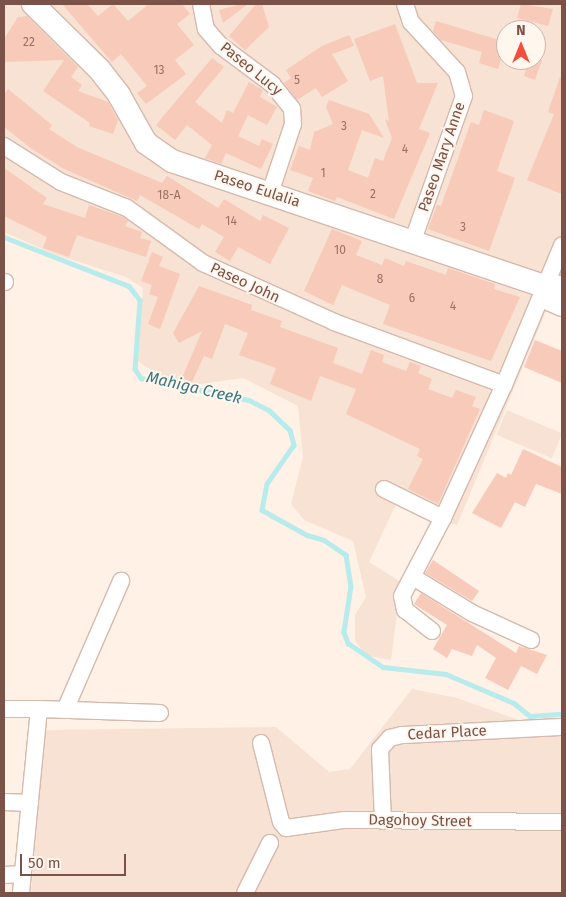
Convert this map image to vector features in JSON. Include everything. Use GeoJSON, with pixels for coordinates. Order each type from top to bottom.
{"type":"FeatureCollection","features":[{"type":"Feature","properties":{"kind":"street","name":"Paseo Eulalia"},"geometry":{"type":"LineString","coordinates":[[33,4],[98,69],[118,95],[146,143],[172,162],[270,192],[553,287]]}},
{"type":"Feature","properties":{"kind":"street","name":"Paseo Lucy"},"geometry":{"type":"LineString","coordinates":[[202,4],[206,29],[221,46],[277,89],[292,108],[294,124],[270,192]]}},
{"type":"Feature","properties":{"kind":"street","name":"Paseo Mary Anne"},"geometry":{"type":"LineString","coordinates":[[405,4],[411,22],[457,72],[464,96],[413,240]]}},
{"type":"Feature","properties":{"kind":"street","name":"Paseo John"},"geometry":{"type":"LineString","coordinates":[[4,146],[60,182],[127,208],[203,263],[334,322],[504,385]]}},
{"type":"Feature","properties":{"kind":"street"},"geometry":{"type":"LineString","coordinates":[[562,246],[551,300],[562,305]]}},
{"type":"Feature","properties":{"kind":"street"},"geometry":{"type":"LineString","coordinates":[[432,631],[401,602],[443,518],[504,385],[553,287]]}},
{"type":"Feature","properties":{"kind":"street"},"geometry":{"type":"LineString","coordinates":[[384,489],[443,518]]}},
{"type":"Feature","properties":{"kind":"street"},"geometry":{"type":"LineString","coordinates":[[413,577],[472,613],[531,640]]}},
{"type":"Feature","properties":{"kind":"street"},"geometry":{"type":"LineString","coordinates":[[65,710],[121,581]]}},
{"type":"Feature","properties":{"kind":"street"},"geometry":{"type":"LineString","coordinates":[[4,709],[160,713]]}},
{"type":"Feature","properties":{"kind":"street"},"geometry":{"type":"LineString","coordinates":[[22,893],[39,709]]}},
{"type":"Feature","properties":{"kind":"street","name":"Cedar Place"},"geometry":{"type":"LineString","coordinates":[[383,821],[380,749],[390,738],[402,734],[562,727]]}},
{"type":"Feature","properties":{"kind":"street","name":"Dagohoy Street"},"geometry":{"type":"LineString","coordinates":[[261,743],[281,822],[286,828],[344,820],[562,822]]}},
{"type":"Feature","properties":{"kind":"street"},"geometry":{"type":"LineString","coordinates":[[4,802],[30,803]]}},
{"type":"Feature","properties":{"kind":"street"},"geometry":{"type":"LineString","coordinates":[[245,893],[270,843]]}},
{"type":"Feature","properties":{"kind":"street"},"geometry":{"type":"LineString","coordinates":[[4,875],[23,874]]}},
{"type":"Feature","properties":{"kind":"shaded area"},"geometry":{"type":"Polygon","coordinates":[[[4,4],[562,4],[562,273],[457,525],[397,502],[369,562],[401,582],[391,660],[365,655],[355,640],[355,615],[366,597],[353,541],[304,520],[291,504],[303,457],[298,406],[243,378],[193,385],[156,374],[138,361],[143,288],[126,277],[54,254],[4,232],[4,4]]]}},
{"type":"Feature","properties":{"kind":"shaded area"},"geometry":{"type":"Polygon","coordinates":[[[507,410],[562,433],[552,458],[496,435],[507,410]]]}},
{"type":"Feature","properties":{"kind":"shaded area"},"geometry":{"type":"Polygon","coordinates":[[[412,689],[457,698],[544,729],[562,729],[562,893],[31,893],[45,730],[276,727],[329,772],[350,769],[412,689]]]}},
{"type":"Feature","properties":{"kind":"building"},"geometry":{"type":"Polygon","coordinates":[[[62,4],[87,4],[98,16],[113,4],[128,21],[149,4],[182,4],[190,14],[177,24],[194,45],[175,60],[186,74],[146,104],[137,93],[147,86],[121,54],[112,62],[62,4]]]}},
{"type":"Feature","properties":{"kind":"building"},"geometry":{"type":"Polygon","coordinates":[[[248,4],[223,23],[219,10],[248,4]]]}},
{"type":"Feature","properties":{"kind":"building"},"geometry":{"type":"Polygon","coordinates":[[[256,4],[262,4],[269,27],[245,50],[229,36],[256,4]]]}},
{"type":"Feature","properties":{"kind":"building"},"geometry":{"type":"Polygon","coordinates":[[[521,4],[553,9],[548,26],[546,25],[546,20],[517,18],[521,4]]]}},
{"type":"Feature","properties":{"kind":"building"},"geometry":{"type":"Polygon","coordinates":[[[27,16],[78,67],[71,77],[82,85],[78,91],[108,102],[118,120],[113,134],[89,126],[90,123],[43,91],[64,60],[4,62],[4,39],[18,17],[27,16]]]}},
{"type":"Feature","properties":{"kind":"building"},"geometry":{"type":"Polygon","coordinates":[[[436,21],[496,39],[496,68],[479,63],[482,52],[441,40],[433,31],[436,21]]]}},
{"type":"Feature","properties":{"kind":"building"},"geometry":{"type":"Polygon","coordinates":[[[395,24],[417,83],[438,83],[419,129],[430,133],[394,219],[337,197],[335,201],[308,191],[313,178],[290,170],[299,146],[310,150],[314,132],[333,124],[326,107],[329,100],[369,114],[384,138],[362,130],[348,170],[368,178],[375,158],[383,161],[392,138],[385,119],[389,121],[383,76],[370,81],[354,39],[395,24]]]}},
{"type":"Feature","properties":{"kind":"building"},"geometry":{"type":"Polygon","coordinates":[[[349,35],[354,46],[332,54],[348,81],[322,97],[316,88],[297,100],[284,83],[291,78],[286,70],[322,46],[349,35]]]}},
{"type":"Feature","properties":{"kind":"building"},"geometry":{"type":"Polygon","coordinates":[[[212,58],[224,67],[195,102],[222,123],[227,110],[233,113],[249,82],[263,90],[260,97],[277,107],[267,125],[248,115],[238,136],[259,146],[262,139],[273,144],[261,169],[226,153],[221,164],[205,158],[212,145],[187,125],[175,140],[156,125],[212,58]]]}},
{"type":"Feature","properties":{"kind":"building"},"geometry":{"type":"Polygon","coordinates":[[[526,70],[538,70],[535,80],[524,76],[526,70]]]}},
{"type":"Feature","properties":{"kind":"building"},"geometry":{"type":"Polygon","coordinates":[[[560,77],[562,78],[562,194],[527,180],[554,114],[548,112],[560,77]]]}},
{"type":"Feature","properties":{"kind":"building"},"geometry":{"type":"Polygon","coordinates":[[[8,89],[52,125],[49,129],[77,147],[162,183],[167,176],[218,208],[224,199],[260,221],[263,215],[289,228],[270,264],[238,247],[230,261],[215,252],[224,237],[202,224],[199,229],[140,195],[137,201],[64,169],[32,149],[4,127],[4,95],[8,89]]]}},
{"type":"Feature","properties":{"kind":"building"},"geometry":{"type":"Polygon","coordinates":[[[484,110],[514,121],[497,171],[515,178],[489,251],[428,229],[437,205],[441,206],[471,122],[479,125],[484,110]]]}},
{"type":"Feature","properties":{"kind":"building"},"geometry":{"type":"Polygon","coordinates":[[[4,168],[47,198],[43,204],[85,218],[89,205],[123,217],[128,221],[125,226],[142,232],[140,238],[151,241],[146,257],[77,235],[69,257],[43,248],[47,237],[4,216],[4,168]]]}},
{"type":"Feature","properties":{"kind":"building"},"geometry":{"type":"Polygon","coordinates":[[[332,229],[362,241],[356,255],[382,265],[385,258],[404,266],[406,261],[446,275],[448,268],[495,284],[494,289],[520,297],[491,361],[383,324],[390,305],[342,285],[333,305],[304,291],[332,229]]]}},
{"type":"Feature","properties":{"kind":"building"},"geometry":{"type":"Polygon","coordinates":[[[152,252],[163,257],[159,266],[180,274],[160,329],[148,324],[158,297],[149,294],[152,285],[141,281],[152,252]]]}},
{"type":"Feature","properties":{"kind":"building"},"geometry":{"type":"Polygon","coordinates":[[[199,286],[252,305],[251,310],[282,321],[280,327],[338,348],[333,363],[362,374],[371,350],[384,355],[382,362],[406,371],[410,362],[421,366],[418,373],[432,379],[428,389],[452,398],[456,390],[476,397],[472,406],[480,409],[438,504],[408,489],[423,459],[417,456],[420,449],[346,414],[356,389],[320,376],[311,401],[270,384],[276,368],[239,355],[248,333],[225,324],[212,359],[204,356],[192,382],[182,378],[202,331],[179,343],[173,333],[199,286]]]}},
{"type":"Feature","properties":{"kind":"building"},"geometry":{"type":"Polygon","coordinates":[[[535,340],[562,351],[562,383],[524,367],[535,340]]]}},
{"type":"Feature","properties":{"kind":"building"},"geometry":{"type":"Polygon","coordinates":[[[523,449],[562,467],[562,494],[536,484],[525,507],[515,502],[501,528],[472,513],[497,473],[506,478],[508,473],[511,475],[523,449]]]}},
{"type":"Feature","properties":{"kind":"building"},"geometry":{"type":"Polygon","coordinates":[[[433,560],[479,591],[472,601],[425,573],[433,560]]]}},
{"type":"Feature","properties":{"kind":"building"},"geometry":{"type":"Polygon","coordinates":[[[421,593],[516,653],[519,646],[547,655],[537,674],[521,666],[508,690],[485,678],[496,658],[477,645],[472,656],[452,649],[447,658],[433,649],[447,625],[414,604],[421,593]]]}},
{"type":"Feature","properties":{"kind":"waterway","name":"Mahiga Creek"},"geometry":{"type":"LineString","coordinates":[[4,237],[129,286],[140,300],[135,369],[141,378],[249,400],[269,410],[290,430],[294,445],[267,484],[262,510],[307,535],[324,540],[346,555],[351,586],[344,632],[348,643],[383,667],[446,674],[514,703],[530,716],[562,714]]}}]}
